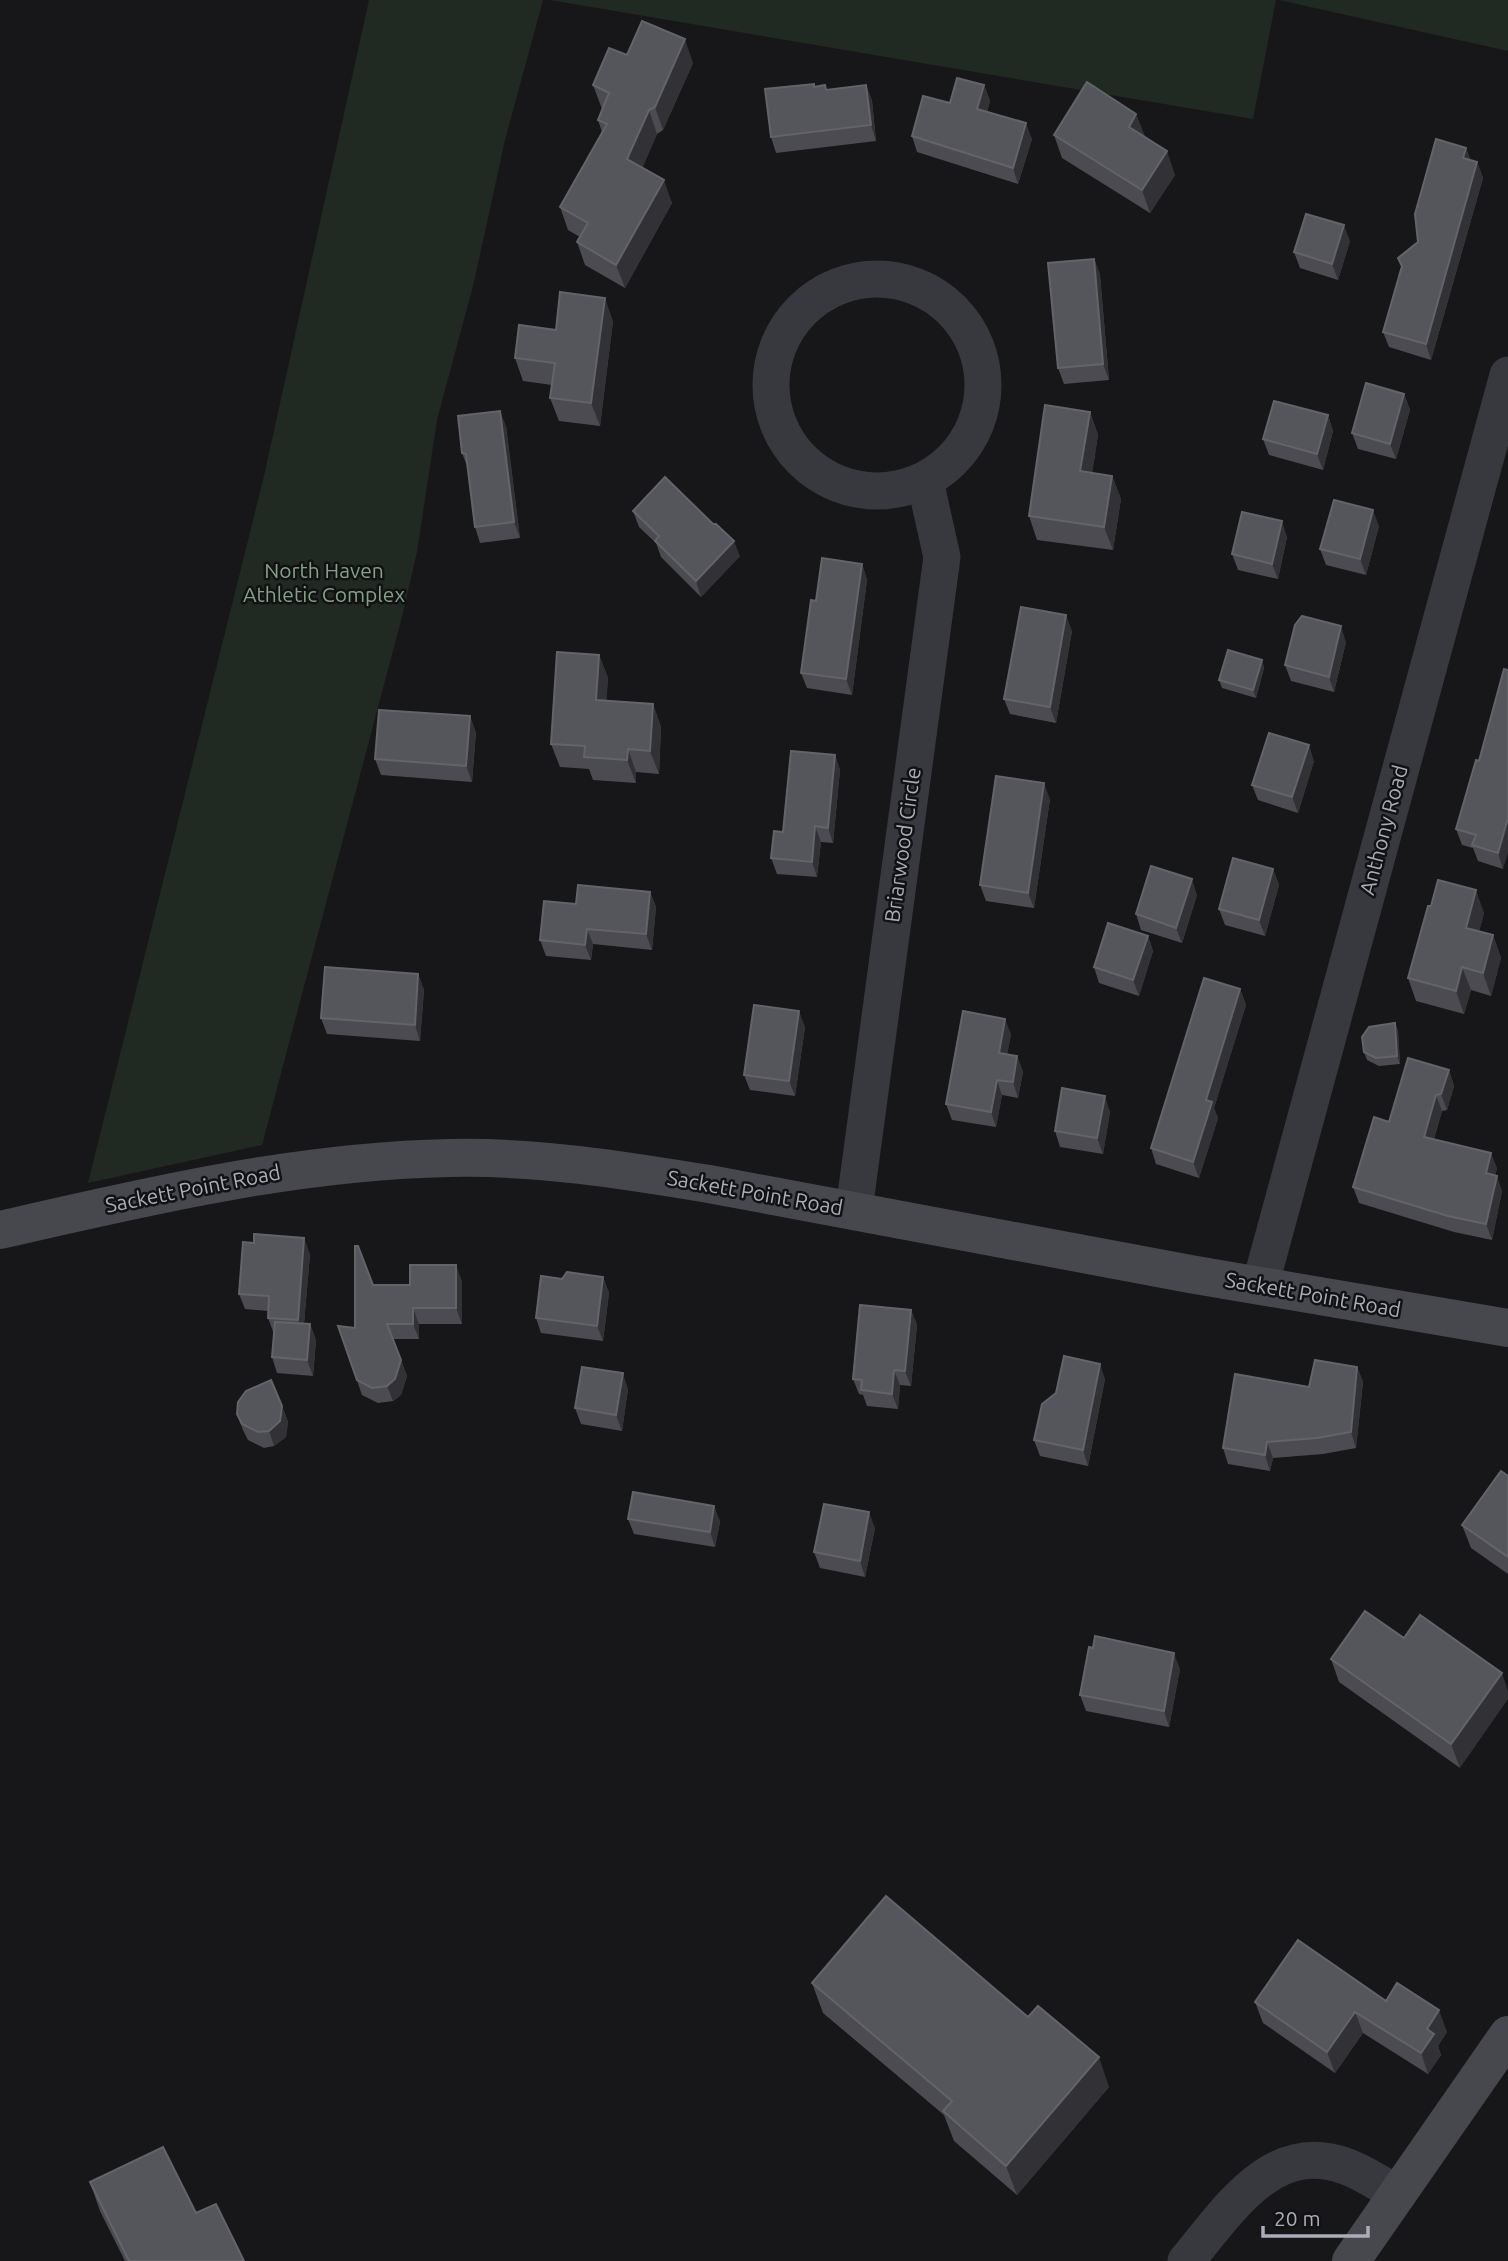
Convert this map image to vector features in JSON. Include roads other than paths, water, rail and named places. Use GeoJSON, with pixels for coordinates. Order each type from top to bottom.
{"type":"FeatureCollection","features":[{"type":"Feature","properties":{"kind":"street"},"geometry":{"type":"LineString","coordinates":[[887,279],[920,288],[949,306],[970,332],[982,364],[983,398],[974,430],[955,458],[925,481],[894,490],[858,489],[823,477],[795,453],[777,421],[770,385],[776,349],[794,317],[822,293],[853,281],[887,279]]}},
{"type":"Feature","properties":{"kind":"street","name":"Anthony Road"},"geometry":{"type":"LineString","coordinates":[[1260,1286],[1508,375]]}},
{"type":"Feature","properties":{"kind":"street","name":"Briarwood Circle"},"geometry":{"type":"LineString","coordinates":[[854,1210],[942,557],[925,481]]}},
{"type":"Feature","properties":{"kind":"street","name":"Sackett Point Road"},"geometry":{"type":"LineString","coordinates":[[0,1230],[287,1170],[450,1158],[525,1159],[634,1172],[1260,1286],[1508,1328]]}},
{"type":"Feature","properties":{"kind":"street"},"geometry":{"type":"LineString","coordinates":[[1351,2261],[1508,2035]]}},
{"type":"Feature","properties":{"kind":"street"},"geometry":{"type":"LineString","coordinates":[[1186,2261],[1249,2187],[1278,2167],[1310,2159],[1345,2166],[1398,2194]]}},
{"type":"Feature","properties":{"kind":"park label","name":"North Haven Athletic Complex"},"geometry":{"type":"Point","coordinates":[324,583]}}]}
